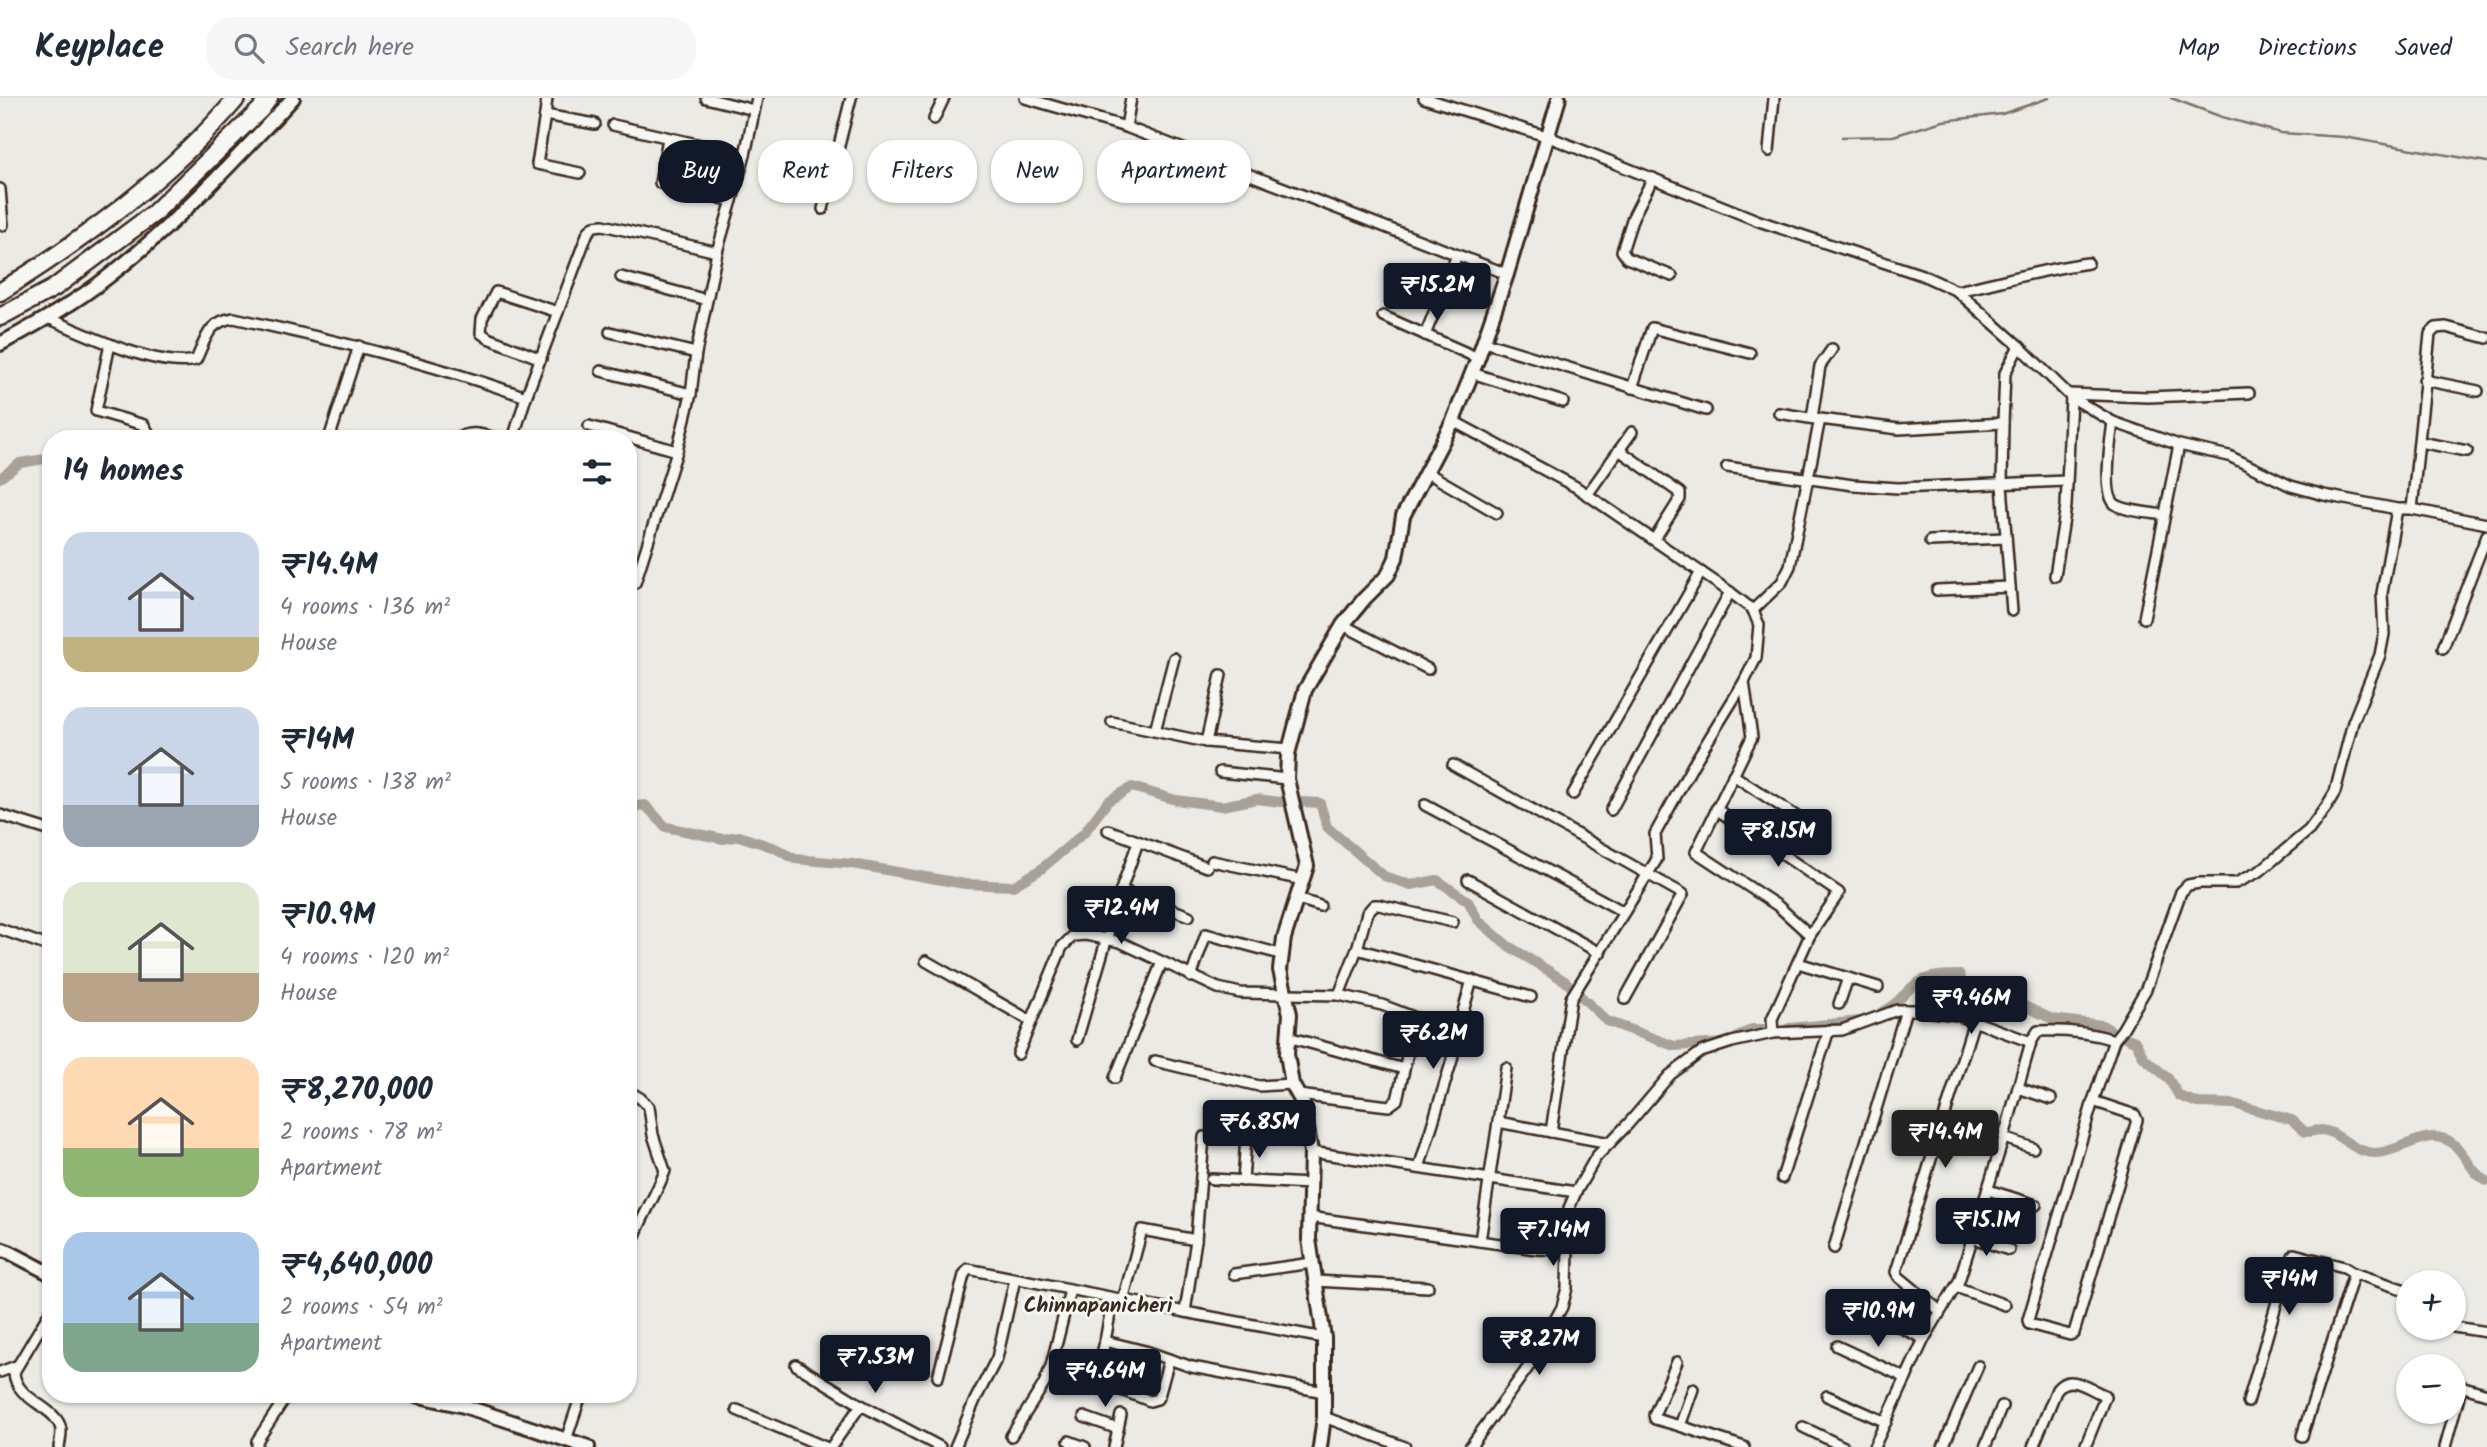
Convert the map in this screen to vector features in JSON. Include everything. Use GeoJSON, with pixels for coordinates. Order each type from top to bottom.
{"type":"FeatureCollection","features":[{"type":"Feature","properties":{"kind":"highway"},"geometry":{"type":"LineString","coordinates":[[0,292],[100,225],[187,151],[237,98]]}},
{"type":"Feature","properties":{"kind":"highway"},"geometry":{"type":"LineString","coordinates":[[0,317],[54,288],[153,215],[269,98]]}},
{"type":"Feature","properties":{"kind":"street"},"geometry":{"type":"LineString","coordinates":[[0,344],[48,318],[108,277],[175,219],[293,98]]}},
{"type":"Feature","properties":{"kind":"street"},"geometry":{"type":"LineString","coordinates":[[547,98],[537,164],[580,173]]}},
{"type":"Feature","properties":{"kind":"street"},"geometry":{"type":"LineString","coordinates":[[706,98],[754,110]]}},
{"type":"Feature","properties":{"kind":"street"},"geometry":{"type":"LineString","coordinates":[[744,159],[757,98]]}},
{"type":"Feature","properties":{"kind":"street"},"geometry":{"type":"LineString","coordinates":[[822,209],[851,98]]}},
{"type":"Feature","properties":{"kind":"street"},"geometry":{"type":"LineString","coordinates":[[934,119],[944,98]]}},
{"type":"Feature","properties":{"kind":"street"},"geometry":{"type":"LineString","coordinates":[[1026,98],[1126,127],[1507,274]]}},
{"type":"Feature","properties":{"kind":"street"},"geometry":{"type":"LineString","coordinates":[[1126,127],[1131,98]]}},
{"type":"Feature","properties":{"kind":"street"},"geometry":{"type":"LineString","coordinates":[[1424,98],[1549,136],[1759,221],[1922,275],[1957,292],[2019,346],[2070,396],[2112,422],[2179,446],[2229,456],[2291,486],[2324,495],[2487,524]]}},
{"type":"Feature","properties":{"kind":"street"},"geometry":{"type":"LineString","coordinates":[[1320,1447],[1324,1417],[1324,1338],[1308,1238],[1311,1152],[1303,1104],[1295,1089],[1287,1054],[1290,1014],[1280,970],[1280,954],[1307,866],[1287,779],[1290,749],[1305,690],[1343,625],[1388,575],[1396,558],[1403,516],[1453,421],[1507,274],[1559,98]]}},
{"type":"Feature","properties":{"kind":"street"},"geometry":{"type":"LineString","coordinates":[[1769,151],[1774,98]]}},
{"type":"Feature","properties":{"kind":"street"},"geometry":{"type":"LineString","coordinates":[[545,114],[595,124]]}},
{"type":"Feature","properties":{"kind":"street"},"geometry":{"type":"LineString","coordinates":[[613,125],[745,155]]}},
{"type":"Feature","properties":{"kind":"street"},"geometry":{"type":"LineString","coordinates":[[1653,178],[1633,217],[1622,251],[1627,258],[1672,276]]}},
{"type":"Feature","properties":{"kind":"street"},"geometry":{"type":"LineString","coordinates":[[0,189],[3,225]]}},
{"type":"Feature","properties":{"kind":"street"},"geometry":{"type":"LineString","coordinates":[[637,577],[677,451],[691,394],[707,300],[731,203]]}},
{"type":"Feature","properties":{"kind":"street"},"geometry":{"type":"LineString","coordinates":[[516,430],[588,232],[594,226],[603,225],[718,251]]}},
{"type":"Feature","properties":{"kind":"street"},"geometry":{"type":"LineString","coordinates":[[1425,335],[1457,255]]}},
{"type":"Feature","properties":{"kind":"street"},"geometry":{"type":"LineString","coordinates":[[1957,292],[2053,268],[2088,263]]}},
{"type":"Feature","properties":{"kind":"street"},"geometry":{"type":"LineString","coordinates":[[621,277],[707,300]]}},
{"type":"Feature","properties":{"kind":"street"},"geometry":{"type":"LineString","coordinates":[[541,359],[488,338],[481,333],[482,319],[496,292],[558,312]]}},
{"type":"Feature","properties":{"kind":"street"},"geometry":{"type":"LineString","coordinates":[[1383,316],[1478,358]]}},
{"type":"Feature","properties":{"kind":"street"},"geometry":{"type":"LineString","coordinates":[[48,318],[95,340],[170,362],[186,363],[196,360],[212,327],[221,319],[234,318],[359,346],[459,373],[526,397]]}},
{"type":"Feature","properties":{"kind":"street"},"geometry":{"type":"LineString","coordinates":[[2412,509],[2430,334],[2436,328],[2446,327],[2487,338]]}},
{"type":"Feature","properties":{"kind":"street"},"geometry":{"type":"LineString","coordinates":[[1632,388],[1652,328],[1750,353]]}},
{"type":"Feature","properties":{"kind":"street"},"geometry":{"type":"LineString","coordinates":[[610,332],[696,353]]}},
{"type":"Feature","properties":{"kind":"street"},"geometry":{"type":"LineString","coordinates":[[1484,342],[1706,410]]}},
{"type":"Feature","properties":{"kind":"street"},"geometry":{"type":"LineString","coordinates":[[110,344],[96,411],[144,425],[147,430]]}},
{"type":"Feature","properties":{"kind":"street"},"geometry":{"type":"LineString","coordinates":[[332,430],[359,346]]}},
{"type":"Feature","properties":{"kind":"street"},"geometry":{"type":"LineString","coordinates":[[2012,611],[2002,485],[2003,423],[2005,373],[2019,346]]}},
{"type":"Feature","properties":{"kind":"street"},"geometry":{"type":"LineString","coordinates":[[1753,610],[1787,576],[1808,478],[1820,366],[1832,349]]}},
{"type":"Feature","properties":{"kind":"street"},"geometry":{"type":"LineString","coordinates":[[601,371],[691,394]]}},
{"type":"Feature","properties":{"kind":"street"},"geometry":{"type":"LineString","coordinates":[[1472,373],[1563,402]]}},
{"type":"Feature","properties":{"kind":"street"},"geometry":{"type":"LineString","coordinates":[[2424,380],[2478,391]]}},
{"type":"Feature","properties":{"kind":"street"},"geometry":{"type":"LineString","coordinates":[[2070,396],[2148,397],[2249,393]]}},
{"type":"Feature","properties":{"kind":"street"},"geometry":{"type":"LineString","coordinates":[[2055,576],[2064,522],[2070,396]]}},
{"type":"Feature","properties":{"kind":"street"},"geometry":{"type":"LineString","coordinates":[[1779,413],[1899,429],[2003,423]]}},
{"type":"Feature","properties":{"kind":"street"},"geometry":{"type":"LineString","coordinates":[[1453,421],[1587,495],[1730,592],[1753,610],[1759,625],[1756,658],[1655,834],[1657,859],[1571,998],[1551,1132]]}},
{"type":"Feature","properties":{"kind":"street"},"geometry":{"type":"LineString","coordinates":[[2112,422],[2110,497],[2122,507],[2164,515]]}},
{"type":"Feature","properties":{"kind":"street"},"geometry":{"type":"LineString","coordinates":[[589,426],[601,430]]}},
{"type":"Feature","properties":{"kind":"street"},"geometry":{"type":"LineString","coordinates":[[1587,495],[1632,432]]}},
{"type":"Feature","properties":{"kind":"street"},"geometry":{"type":"LineString","coordinates":[[637,441],[677,451]]}},
{"type":"Feature","properties":{"kind":"street"},"geometry":{"type":"LineString","coordinates":[[2420,442],[2467,451]]}},
{"type":"Feature","properties":{"kind":"street"},"geometry":{"type":"LineString","coordinates":[[2144,618],[2179,446]]}},
{"type":"Feature","properties":{"kind":"street"},"geometry":{"type":"LineString","coordinates":[[1619,450],[1680,494],[1681,497],[1654,540]]}},
{"type":"Feature","properties":{"kind":"street"},"geometry":{"type":"LineString","coordinates":[[1727,467],[1853,485],[1898,488],[2066,481]]}},
{"type":"Feature","properties":{"kind":"street"},"geometry":{"type":"LineString","coordinates":[[1426,472],[1497,513]]}},
{"type":"Feature","properties":{"kind":"street"},"geometry":{"type":"LineString","coordinates":[[2093,1101],[2134,1115],[2137,1120],[2074,1333],[2070,1335],[2029,1324],[2028,1320],[2093,1101],[2114,1040],[2146,989],[2181,892],[2188,886],[2199,883],[2236,883],[2260,871],[2309,830],[2334,792],[2353,722],[2380,655],[2384,634],[2382,593],[2397,509]]}},
{"type":"Feature","properties":{"kind":"street"},"geometry":{"type":"LineString","coordinates":[[2443,648],[2487,535]]}},
{"type":"Feature","properties":{"kind":"street"},"geometry":{"type":"LineString","coordinates":[[1930,541],[2006,538]]}},
{"type":"Feature","properties":{"kind":"street"},"geometry":{"type":"LineString","coordinates":[[1573,794],[1701,572]]}},
{"type":"Feature","properties":{"kind":"street"},"geometry":{"type":"LineString","coordinates":[[1937,590],[2010,587]]}},
{"type":"Feature","properties":{"kind":"street"},"geometry":{"type":"LineString","coordinates":[[1611,810],[1730,592]]}},
{"type":"Feature","properties":{"kind":"street"},"geometry":{"type":"LineString","coordinates":[[1343,625],[1428,669]]}},
{"type":"Feature","properties":{"kind":"street"},"geometry":{"type":"LineString","coordinates":[[1155,731],[1174,658]]}},
{"type":"Feature","properties":{"kind":"street"},"geometry":{"type":"LineString","coordinates":[[1206,742],[1221,676]]}},
{"type":"Feature","properties":{"kind":"street"},"geometry":{"type":"LineString","coordinates":[[1744,682],[1752,737],[1696,852],[1778,906],[1810,935]]}},
{"type":"Feature","properties":{"kind":"street"},"geometry":{"type":"LineString","coordinates":[[1112,722],[1206,742],[1290,749]]}},
{"type":"Feature","properties":{"kind":"street"},"geometry":{"type":"LineString","coordinates":[[1453,765],[1683,894],[1625,999]]}},
{"type":"Feature","properties":{"kind":"street"},"geometry":{"type":"LineString","coordinates":[[1220,772],[1287,779]]}},
{"type":"Feature","properties":{"kind":"street"},"geometry":{"type":"LineString","coordinates":[[1733,775],[1802,820],[1802,828],[1783,854]]}},
{"type":"Feature","properties":{"kind":"street"},"geometry":{"type":"LineString","coordinates":[[1425,805],[1625,912]]}},
{"type":"Feature","properties":{"kind":"street"},"geometry":{"type":"LineString","coordinates":[[1716,809],[1839,893],[1810,935],[1772,1019],[1773,1033]]}},
{"type":"Feature","properties":{"kind":"street"},"geometry":{"type":"LineString","coordinates":[[0,815],[42,828]]}},
{"type":"Feature","properties":{"kind":"street"},"geometry":{"type":"LineString","coordinates":[[1108,830],[1209,864],[1303,880]]}},
{"type":"Feature","properties":{"kind":"street"},"geometry":{"type":"LineString","coordinates":[[1077,1040],[1121,890],[1138,842]]}},
{"type":"Feature","properties":{"kind":"street"},"geometry":{"type":"LineString","coordinates":[[1468,880],[1600,953]]}},
{"type":"Feature","properties":{"kind":"street"},"geometry":{"type":"LineString","coordinates":[[1121,890],[1189,916]]}},
{"type":"Feature","properties":{"kind":"street"},"geometry":{"type":"LineString","coordinates":[[1298,899],[1320,906]]}},
{"type":"Feature","properties":{"kind":"street"},"geometry":{"type":"LineString","coordinates":[[1339,995],[1370,907],[1374,905],[1452,922]]}},
{"type":"Feature","properties":{"kind":"street"},"geometry":{"type":"LineString","coordinates":[[0,929],[42,944]]}},
{"type":"Feature","properties":{"kind":"street"},"geometry":{"type":"LineString","coordinates":[[1191,977],[1206,934],[1280,954]]}},
{"type":"Feature","properties":{"kind":"street"},"geometry":{"type":"LineString","coordinates":[[1018,1054],[1062,947],[1073,936],[1086,935],[1119,942],[1218,988],[1240,993],[1339,995],[1382,1005],[1416,1018],[1458,1029]]}},
{"type":"Feature","properties":{"kind":"street"},"geometry":{"type":"LineString","coordinates":[[1357,949],[1531,997]]}},
{"type":"Feature","properties":{"kind":"street"},"geometry":{"type":"LineString","coordinates":[[926,961],[1031,1021]]}},
{"type":"Feature","properties":{"kind":"street"},"geometry":{"type":"LineString","coordinates":[[1115,1078],[1162,962]]}},
{"type":"Feature","properties":{"kind":"street"},"geometry":{"type":"LineString","coordinates":[[1798,962],[1878,988]]}},
{"type":"Feature","properties":{"kind":"street"},"geometry":{"type":"LineString","coordinates":[[1839,1004],[1848,978]]}},
{"type":"Feature","properties":{"kind":"street"},"geometry":{"type":"LineString","coordinates":[[1419,1168],[1452,1060],[1472,981]]}},
{"type":"Feature","properties":{"kind":"street"},"geometry":{"type":"LineString","coordinates":[[1470,1447],[1532,1362],[1562,1307],[1567,1287],[1569,1208],[1596,1157],[1670,1075],[1701,1052],[1773,1033],[1842,1030],[1897,1010],[1956,1016],[2031,1042]]}},
{"type":"Feature","properties":{"kind":"street"},"geometry":{"type":"LineString","coordinates":[[1834,1248],[1906,1010]]}},
{"type":"Feature","properties":{"kind":"street"},"geometry":{"type":"LineString","coordinates":[[1155,1061],[1259,1086],[1295,1089],[1389,1106],[1397,1100],[1416,1018]]}},
{"type":"Feature","properties":{"kind":"street"},"geometry":{"type":"LineString","coordinates":[[1940,1311],[1896,1272],[1974,1021]]}},
{"type":"Feature","properties":{"kind":"street"},"geometry":{"type":"LineString","coordinates":[[1782,1178],[1829,1030]]}},
{"type":"Feature","properties":{"kind":"street"},"geometry":{"type":"LineString","coordinates":[[1874,1447],[1924,1339],[1956,1287],[2004,1138],[2031,1042],[2038,1031],[2075,1032],[2114,1040]]}},
{"type":"Feature","properties":{"kind":"street"},"geometry":{"type":"LineString","coordinates":[[1288,1037],[1404,1069]]}},
{"type":"Feature","properties":{"kind":"street"},"geometry":{"type":"LineString","coordinates":[[1480,1241],[1506,1068]]}},
{"type":"Feature","properties":{"kind":"street"},"geometry":{"type":"LineString","coordinates":[[2018,1088],[2051,1099]]}},
{"type":"Feature","properties":{"kind":"street"},"geometry":{"type":"LineString","coordinates":[[637,1096],[649,1107],[653,1135],[665,1171],[637,1228]]}},
{"type":"Feature","properties":{"kind":"street"},"geometry":{"type":"LineString","coordinates":[[1498,1122],[1610,1143]]}},
{"type":"Feature","properties":{"kind":"street"},"geometry":{"type":"LineString","coordinates":[[1185,1312],[1196,1240],[1204,1137]]}},
{"type":"Feature","properties":{"kind":"street"},"geometry":{"type":"LineString","coordinates":[[1243,1181],[1246,1137]]}},
{"type":"Feature","properties":{"kind":"street"},"geometry":{"type":"LineString","coordinates":[[2004,1138],[2033,1148]]}},
{"type":"Feature","properties":{"kind":"street"},"geometry":{"type":"LineString","coordinates":[[1311,1152],[1576,1192]]}},
{"type":"Feature","properties":{"kind":"street"},"geometry":{"type":"LineString","coordinates":[[1211,1179],[1310,1184]]}},
{"type":"Feature","properties":{"kind":"street"},"geometry":{"type":"LineString","coordinates":[[1988,1190],[2036,1205]]}},
{"type":"Feature","properties":{"kind":"street"},"geometry":{"type":"LineString","coordinates":[[1309,1217],[1536,1249],[1569,1250]]}},
{"type":"Feature","properties":{"kind":"street"},"geometry":{"type":"LineString","coordinates":[[1123,1300],[1142,1230],[1196,1240]]}},
{"type":"Feature","properties":{"kind":"street"},"geometry":{"type":"LineString","coordinates":[[1973,1238],[2009,1250]]}},
{"type":"Feature","properties":{"kind":"street"},"geometry":{"type":"LineString","coordinates":[[0,1249],[42,1269]]}},
{"type":"Feature","properties":{"kind":"street"},"geometry":{"type":"LineString","coordinates":[[2248,1402],[2294,1254],[2344,1267],[2396,1287]]}},
{"type":"Feature","properties":{"kind":"street"},"geometry":{"type":"LineString","coordinates":[[1234,1273],[1312,1263]]}},
{"type":"Feature","properties":{"kind":"street"},"geometry":{"type":"LineString","coordinates":[[938,1377],[966,1271],[973,1269],[1324,1338]]}},
{"type":"Feature","properties":{"kind":"street"},"geometry":{"type":"LineString","coordinates":[[2302,1436],[2354,1273]]}},
{"type":"Feature","properties":{"kind":"street"},"geometry":{"type":"LineString","coordinates":[[955,1447],[997,1358],[1015,1279]]}},
{"type":"Feature","properties":{"kind":"street"},"geometry":{"type":"LineString","coordinates":[[1315,1281],[1428,1287]]}},
{"type":"Feature","properties":{"kind":"street"},"geometry":{"type":"LineString","coordinates":[[1956,1287],[2005,1305]]}},
{"type":"Feature","properties":{"kind":"street"},"geometry":{"type":"LineString","coordinates":[[1011,1436],[1044,1384],[1070,1290]]}},
{"type":"Feature","properties":{"kind":"street"},"geometry":{"type":"LineString","coordinates":[[1113,1298],[1098,1381],[1150,1401],[1159,1396],[1169,1360]]}},
{"type":"Feature","properties":{"kind":"street"},"geometry":{"type":"LineString","coordinates":[[1867,1311],[1924,1339]]}},
{"type":"Feature","properties":{"kind":"street"},"geometry":{"type":"LineString","coordinates":[[42,1324],[13,1372],[17,1387],[58,1422],[61,1430],[59,1447]]}},
{"type":"Feature","properties":{"kind":"street"},"geometry":{"type":"LineString","coordinates":[[2466,1329],[2487,1332]]}},
{"type":"Feature","properties":{"kind":"street"},"geometry":{"type":"LineString","coordinates":[[1105,1341],[1192,1367],[1324,1392]]}},
{"type":"Feature","properties":{"kind":"street"},"geometry":{"type":"LineString","coordinates":[[1837,1346],[1906,1378]]}},
{"type":"Feature","properties":{"kind":"street"},"geometry":{"type":"LineString","coordinates":[[0,1362],[16,1366]]}},
{"type":"Feature","properties":{"kind":"street"},"geometry":{"type":"LineString","coordinates":[[1677,1362],[1654,1415],[1655,1419],[1744,1447]]}},
{"type":"Feature","properties":{"kind":"street"},"geometry":{"type":"LineString","coordinates":[[796,1365],[861,1405],[940,1447]]}},
{"type":"Feature","properties":{"kind":"street"},"geometry":{"type":"LineString","coordinates":[[0,1372],[16,1366]]}},
{"type":"Feature","properties":{"kind":"street"},"geometry":{"type":"LineString","coordinates":[[1942,1447],[1978,1366]]}},
{"type":"Feature","properties":{"kind":"street"},"geometry":{"type":"LineString","coordinates":[[2033,1447],[2057,1389],[2064,1383],[2076,1382],[2104,1395],[2103,1405],[2085,1447]]}},
{"type":"Feature","properties":{"kind":"street"},"geometry":{"type":"LineString","coordinates":[[2445,1447],[2462,1389],[2464,1387],[2487,1394]]}},
{"type":"Feature","properties":{"kind":"street"},"geometry":{"type":"LineString","coordinates":[[1680,1426],[1693,1389]]}},
{"type":"Feature","properties":{"kind":"street"},"geometry":{"type":"LineString","coordinates":[[1827,1396],[1886,1422]]}},
{"type":"Feature","properties":{"kind":"street"},"geometry":{"type":"LineString","coordinates":[[257,1447],[257,1441],[283,1403]]}},
{"type":"Feature","properties":{"kind":"street"},"geometry":{"type":"LineString","coordinates":[[451,1403],[588,1447]]}},
{"type":"Feature","properties":{"kind":"street"},"geometry":{"type":"LineString","coordinates":[[566,1440],[578,1403]]}},
{"type":"Feature","properties":{"kind":"street"},"geometry":{"type":"LineString","coordinates":[[831,1447],[861,1405]]}},
{"type":"Feature","properties":{"kind":"street"},"geometry":{"type":"LineString","coordinates":[[1985,1447],[2002,1406]]}},
{"type":"Feature","properties":{"kind":"street"},"geometry":{"type":"LineString","coordinates":[[737,1410],[825,1447]]}},
{"type":"Feature","properties":{"kind":"street"},"geometry":{"type":"LineString","coordinates":[[1114,1447],[1121,1416]]}},
{"type":"Feature","properties":{"kind":"street"},"geometry":{"type":"LineString","coordinates":[[1084,1417],[1118,1429]]}},
{"type":"Feature","properties":{"kind":"street"},"geometry":{"type":"LineString","coordinates":[[1324,1417],[1405,1447]]}},
{"type":"Feature","properties":{"kind":"street"},"geometry":{"type":"LineString","coordinates":[[1803,1427],[1844,1447]]}},
{"type":"Feature","properties":{"kind":"street"},"geometry":{"type":"LineString","coordinates":[[1368,1447],[1372,1435]]}},
{"type":"Feature","properties":{"kind":"street"},"geometry":{"type":"LineString","coordinates":[[1069,1441],[1085,1447]]}},
{"type":"Feature","properties":{"kind":"waterway"},"geometry":{"type":"LineString","coordinates":[[1842,137],[1893,136],[1943,121],[2002,114],[2049,98]]}},
{"type":"Feature","properties":{"kind":"waterway"},"geometry":{"type":"LineString","coordinates":[[2171,98],[2222,117],[2281,133],[2344,137],[2487,162]]}},
{"type":"Feature","properties":{"kind":"waterway"},"geometry":{"type":"LineString","coordinates":[[0,478],[20,463],[42,459]]}},
{"type":"Feature","properties":{"kind":"waterway"},"geometry":{"type":"LineString","coordinates":[[637,806],[645,805],[666,827],[723,839],[739,836],[775,848],[795,859],[852,864],[965,884],[1013,886],[1040,870],[1084,833],[1108,801],[1132,787],[1176,800],[1222,806],[1257,799],[1281,802]]}},
{"type":"Feature","properties":{"kind":"waterway"},"geometry":{"type":"LineString","coordinates":[[1301,802],[1320,803],[1327,827],[1384,876],[1411,885],[1437,880],[1468,901],[1478,920],[1507,945],[1565,981],[1607,1021],[1674,1046],[1727,1043],[1752,1029],[1764,1029]]}},
{"type":"Feature","properties":{"kind":"waterway"},"geometry":{"type":"LineString","coordinates":[[1882,1012],[1921,981],[1937,976],[1960,975],[1963,987],[1988,989],[2052,1019],[2102,1025],[2111,1030]]}},
{"type":"Feature","properties":{"kind":"waterway"},"geometry":{"type":"LineString","coordinates":[[1789,1028],[1860,1021]]}},
{"type":"Feature","properties":{"kind":"waterway"},"geometry":{"type":"LineString","coordinates":[[2127,1038],[2135,1041],[2144,1058],[2168,1078],[2179,1096],[2198,1103],[2234,1104],[2292,1120],[2305,1132],[2328,1131],[2367,1152],[2384,1152],[2429,1137],[2445,1139],[2452,1143],[2480,1177],[2487,1181]]}},
{"type":"Feature","properties":{"kind":"district","name":"Chinnapanicheri"},"geometry":{"type":"Point","coordinates":[1098,1305]}}]}
